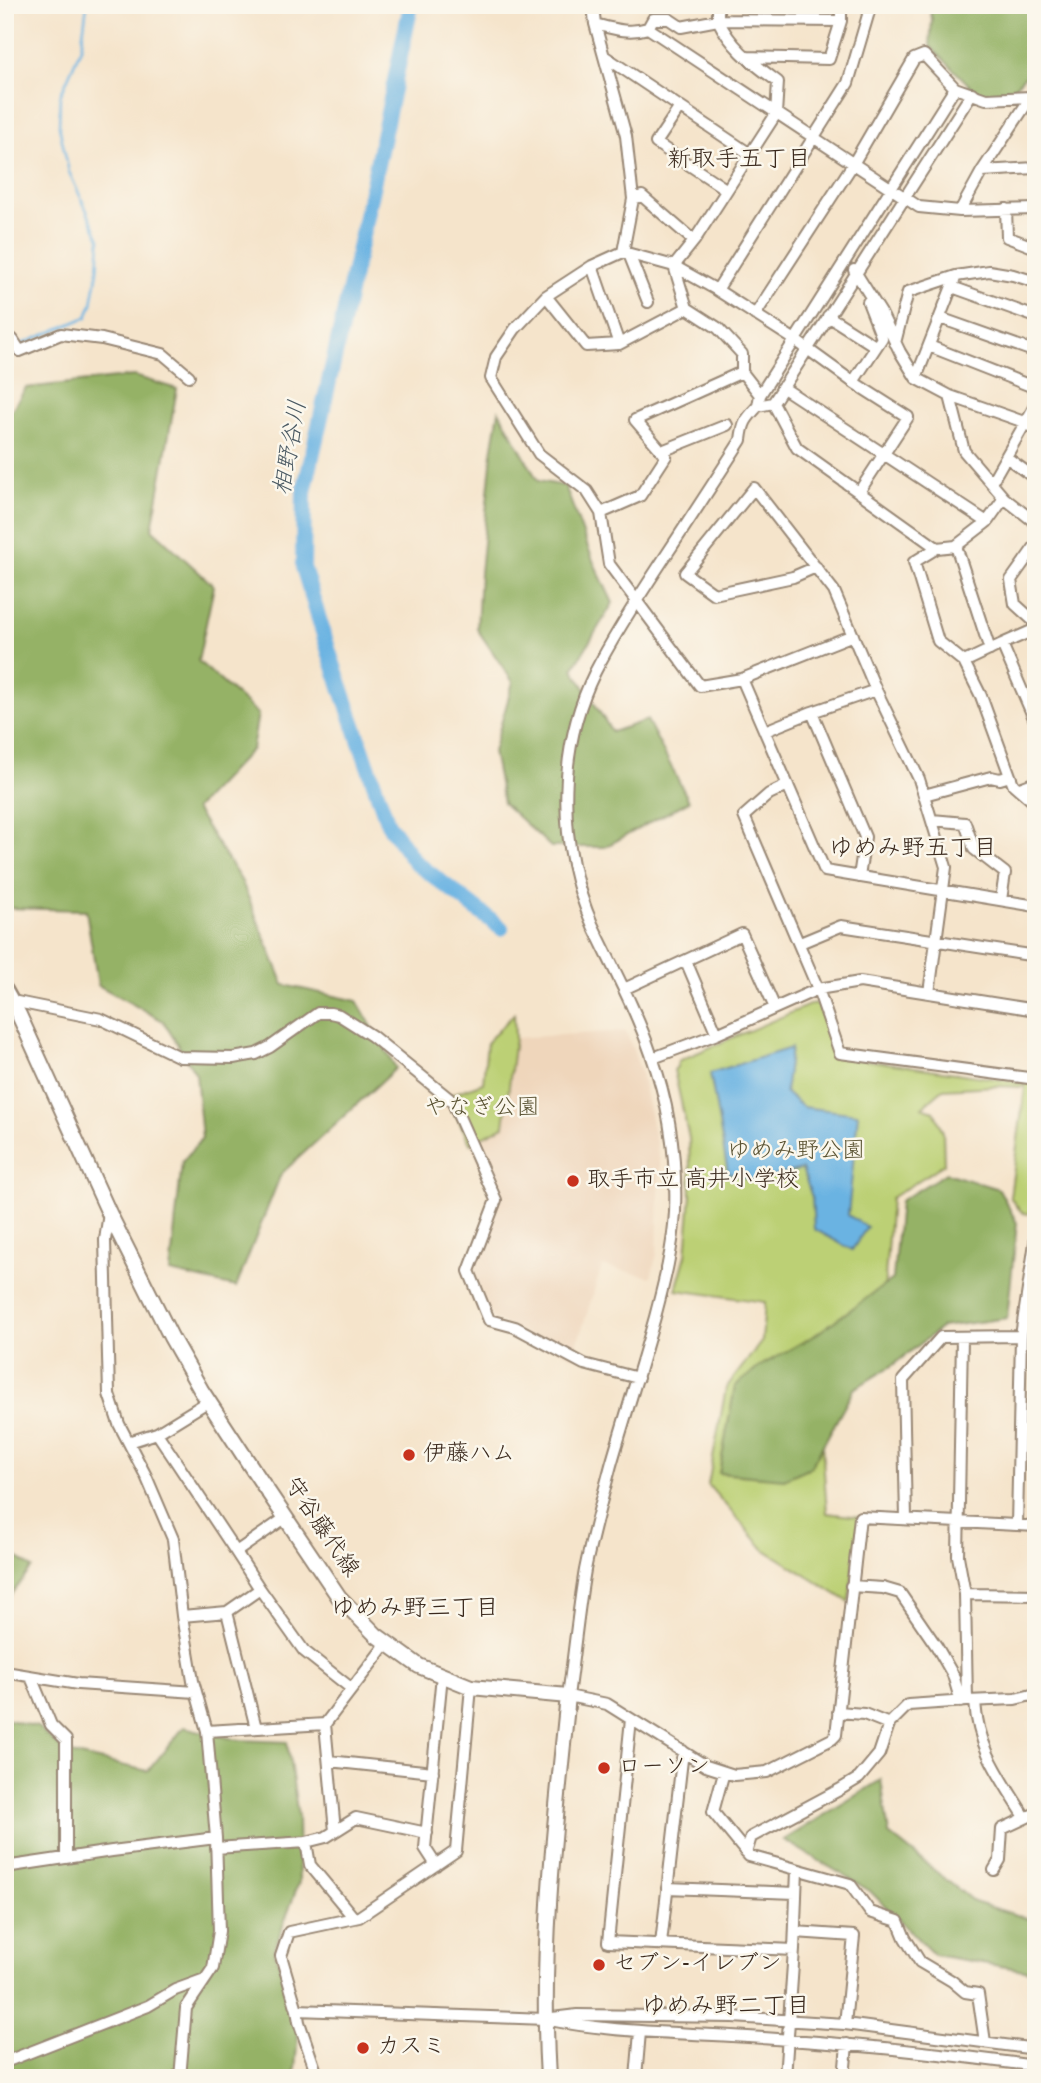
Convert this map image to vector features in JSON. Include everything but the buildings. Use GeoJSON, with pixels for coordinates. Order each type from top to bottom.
{"type":"FeatureCollection","features":[{"type":"Feature","properties":{"kind":"main road","name":"守谷藤代線"},"geometry":{"type":"LineString","coordinates":[[7,999],[171,1337],[285,1518],[340,1597],[376,1635],[419,1666],[471,1687],[568,1696]]}},
{"type":"Feature","properties":{"kind":"main road"},"geometry":{"type":"LineString","coordinates":[[548,2078],[545,2019],[547,1919],[568,1696]]}},
{"type":"Feature","properties":{"kind":"street"},"geometry":{"type":"LineString","coordinates":[[593,5],[594,24],[625,128],[633,199],[626,253],[648,302]]}},
{"type":"Feature","properties":{"kind":"street"},"geometry":{"type":"LineString","coordinates":[[674,266],[694,241],[776,114],[778,82],[726,37],[718,20],[718,5]]}},
{"type":"Feature","properties":{"kind":"street"},"geometry":{"type":"LineString","coordinates":[[746,57],[828,59],[841,21],[841,5]]}},
{"type":"Feature","properties":{"kind":"street"},"geometry":{"type":"LineString","coordinates":[[717,290],[848,83],[871,5]]}},
{"type":"Feature","properties":{"kind":"street"},"geometry":{"type":"LineString","coordinates":[[594,24],[625,32],[637,32],[648,28],[653,19],[669,19],[681,27],[718,20],[841,21]]}},
{"type":"Feature","properties":{"kind":"street"},"geometry":{"type":"LineString","coordinates":[[648,28],[919,207],[960,211],[1036,209]]}},
{"type":"Feature","properties":{"kind":"street"},"geometry":{"type":"LineString","coordinates":[[755,315],[853,164],[914,59],[924,55],[955,88],[986,99],[1033,99]]}},
{"type":"Feature","properties":{"kind":"street"},"geometry":{"type":"LineString","coordinates":[[604,56],[750,154]]}},
{"type":"Feature","properties":{"kind":"street"},"geometry":{"type":"LineString","coordinates":[[955,88],[746,418],[741,440],[636,600],[594,674],[579,715],[569,757],[566,795],[569,838],[577,882],[653,1058],[666,1101],[674,1159],[675,1212],[670,1261],[611,1464],[586,1569],[568,1696],[607,1704],[706,1766],[723,1772],[743,1774],[767,1772],[832,1740],[836,1735],[860,1517],[1036,1526]]}},
{"type":"Feature","properties":{"kind":"street"},"geometry":{"type":"LineString","coordinates":[[773,403],[972,93]]}},
{"type":"Feature","properties":{"kind":"street"},"geometry":{"type":"LineString","coordinates":[[960,211],[982,171],[1033,99]]}},
{"type":"Feature","properties":{"kind":"street"},"geometry":{"type":"LineString","coordinates":[[680,107],[656,142],[727,190]]}},
{"type":"Feature","properties":{"kind":"street"},"geometry":{"type":"LineString","coordinates":[[982,171],[1036,168]]}},
{"type":"Feature","properties":{"kind":"street"},"geometry":{"type":"LineString","coordinates":[[633,199],[642,196],[694,241]]}},
{"type":"Feature","properties":{"kind":"street"},"geometry":{"type":"LineString","coordinates":[[1006,209],[1007,237],[1036,248]]}},
{"type":"Feature","properties":{"kind":"street"},"geometry":{"type":"LineString","coordinates":[[853,635],[742,679],[701,686],[609,564],[601,513],[587,491],[539,454],[491,378],[496,357],[515,329],[546,296],[593,267],[626,253],[674,266],[795,340],[852,382],[908,417],[859,492]]}},
{"type":"Feature","properties":{"kind":"street"},"geometry":{"type":"LineString","coordinates":[[846,259],[881,313],[916,378],[950,396],[1031,427]]}},
{"type":"Feature","properties":{"kind":"street"},"geometry":{"type":"LineString","coordinates":[[674,266],[687,308],[718,328],[742,354],[742,372],[759,401]]}},
{"type":"Feature","properties":{"kind":"street"},"geometry":{"type":"LineString","coordinates":[[593,267],[619,344]]}},
{"type":"Feature","properties":{"kind":"street"},"geometry":{"type":"LineString","coordinates":[[895,343],[908,292],[989,271],[1036,282]]}},
{"type":"Feature","properties":{"kind":"street"},"geometry":{"type":"LineString","coordinates":[[954,281],[1036,317]]}},
{"type":"Feature","properties":{"kind":"street"},"geometry":{"type":"LineString","coordinates":[[916,378],[954,281]]}},
{"type":"Feature","properties":{"kind":"street"},"geometry":{"type":"LineString","coordinates":[[546,296],[586,346],[619,344],[687,308]]}},
{"type":"Feature","properties":{"kind":"street"},"geometry":{"type":"LineString","coordinates":[[852,382],[882,338],[867,302]]}},
{"type":"Feature","properties":{"kind":"street"},"geometry":{"type":"LineString","coordinates":[[828,316],[875,346]]}},
{"type":"Feature","properties":{"kind":"street"},"geometry":{"type":"LineString","coordinates":[[940,317],[1036,352]]}},
{"type":"Feature","properties":{"kind":"street"},"geometry":{"type":"LineString","coordinates":[[5,343],[13,340],[20,351],[61,334],[102,339],[163,354],[189,376]]}},
{"type":"Feature","properties":{"kind":"street"},"geometry":{"type":"LineString","coordinates":[[929,346],[1036,388]]}},
{"type":"Feature","properties":{"kind":"street"},"geometry":{"type":"LineString","coordinates":[[601,513],[640,496],[666,456],[635,420],[742,372]]}},
{"type":"Feature","properties":{"kind":"street"},"geometry":{"type":"LineString","coordinates":[[782,387],[987,522]]}},
{"type":"Feature","properties":{"kind":"street"},"geometry":{"type":"LineString","coordinates":[[950,396],[964,451],[1004,498],[1036,523]]}},
{"type":"Feature","properties":{"kind":"street"},"geometry":{"type":"LineString","coordinates":[[759,401],[773,403]]}},
{"type":"Feature","properties":{"kind":"street"},"geometry":{"type":"LineString","coordinates":[[773,403],[797,448],[937,548]]}},
{"type":"Feature","properties":{"kind":"street"},"geometry":{"type":"LineString","coordinates":[[992,482],[1006,457],[1031,427],[1036,404]]}},
{"type":"Feature","properties":{"kind":"street"},"geometry":{"type":"LineString","coordinates":[[662,451],[727,425]]}},
{"type":"Feature","properties":{"kind":"street"},"geometry":{"type":"LineString","coordinates":[[1006,457],[1036,479]]}},
{"type":"Feature","properties":{"kind":"street"},"geometry":{"type":"LineString","coordinates":[[816,567],[793,577],[714,594],[685,573],[754,488],[816,567],[834,591],[876,690],[919,779],[946,867],[929,993]]}},
{"type":"Feature","properties":{"kind":"street"},"geometry":{"type":"LineString","coordinates":[[1004,498],[987,522],[956,546],[937,548],[914,562],[938,641],[964,662],[981,696],[1013,784],[1036,804]]}},
{"type":"Feature","properties":{"kind":"street"},"geometry":{"type":"LineString","coordinates":[[1036,545],[1011,579],[1016,604],[1036,622]]}},
{"type":"Feature","properties":{"kind":"street"},"geometry":{"type":"LineString","coordinates":[[956,546],[989,650]]}},
{"type":"Feature","properties":{"kind":"street"},"geometry":{"type":"LineString","coordinates":[[964,662],[1036,629]]}},
{"type":"Feature","properties":{"kind":"street"},"geometry":{"type":"LineString","coordinates":[[1002,644],[1036,723]]}},
{"type":"Feature","properties":{"kind":"street"},"geometry":{"type":"LineString","coordinates":[[742,679],[825,871],[1036,906]]}},
{"type":"Feature","properties":{"kind":"street"},"geometry":{"type":"LineString","coordinates":[[765,732],[876,690]]}},
{"type":"Feature","properties":{"kind":"street"},"geometry":{"type":"LineString","coordinates":[[812,712],[865,837],[859,877]]}},
{"type":"Feature","properties":{"kind":"street"},"geometry":{"type":"LineString","coordinates":[[924,795],[990,777],[1000,779],[1010,776]]}},
{"type":"Feature","properties":{"kind":"street"},"geometry":{"type":"LineString","coordinates":[[1020,788],[1036,782]]}},
{"type":"Feature","properties":{"kind":"street"},"geometry":{"type":"LineString","coordinates":[[788,785],[769,793],[744,816],[800,943],[840,1053],[1036,1079]]}},
{"type":"Feature","properties":{"kind":"street"},"geometry":{"type":"LineString","coordinates":[[932,820],[965,823],[974,849],[1005,873],[1001,900]]}},
{"type":"Feature","properties":{"kind":"street"},"geometry":{"type":"LineString","coordinates":[[800,943],[841,926],[1036,956]]}},
{"type":"Feature","properties":{"kind":"street"},"geometry":{"type":"LineString","coordinates":[[624,989],[742,934],[775,1008]]}},
{"type":"Feature","properties":{"kind":"street"},"geometry":{"type":"LineString","coordinates":[[685,961],[717,1034]]}},
{"type":"Feature","properties":{"kind":"street"},"geometry":{"type":"LineString","coordinates":[[653,1058],[717,1034],[818,989],[860,982],[1036,1010]]}},
{"type":"Feature","properties":{"kind":"street"},"geometry":{"type":"LineString","coordinates":[[7,999],[101,1019],[180,1057],[233,1058],[256,1054],[318,1013],[339,1015],[372,1036],[452,1101],[496,1200],[469,1270],[489,1320],[515,1327],[584,1364],[638,1378]]}},
{"type":"Feature","properties":{"kind":"street"},"geometry":{"type":"LineString","coordinates":[[109,1213],[106,1253],[109,1394],[119,1424],[173,1539],[182,1616],[196,1692],[207,1731],[216,1843],[219,1931],[213,1968],[186,2008],[180,2078]]}},
{"type":"Feature","properties":{"kind":"street"},"geometry":{"type":"LineString","coordinates":[[1017,1525],[1021,1336],[1032,1295],[1036,1236]]}},
{"type":"Feature","properties":{"kind":"street"},"geometry":{"type":"LineString","coordinates":[[906,1519],[903,1380],[941,1337],[1021,1336]]}},
{"type":"Feature","properties":{"kind":"street"},"geometry":{"type":"LineString","coordinates":[[962,1337],[958,1556],[965,1594],[968,1702]]}},
{"type":"Feature","properties":{"kind":"street"},"geometry":{"type":"LineString","coordinates":[[129,1442],[157,1433],[209,1401]]}},
{"type":"Feature","properties":{"kind":"street"},"geometry":{"type":"LineString","coordinates":[[157,1433],[304,1651],[352,1689]]}},
{"type":"Feature","properties":{"kind":"street"},"geometry":{"type":"LineString","coordinates":[[236,1552],[285,1518]]}},
{"type":"Feature","properties":{"kind":"street"},"geometry":{"type":"LineString","coordinates":[[852,1586],[883,1588],[900,1593],[937,1647],[968,1702],[990,1760],[1030,1815],[1002,1829],[1000,1860],[995,1870]]}},
{"type":"Feature","properties":{"kind":"street"},"geometry":{"type":"LineString","coordinates":[[182,1616],[227,1612],[260,1589]]}},
{"type":"Feature","properties":{"kind":"street"},"geometry":{"type":"LineString","coordinates":[[965,1594],[1036,1595]]}},
{"type":"Feature","properties":{"kind":"street"},"geometry":{"type":"LineString","coordinates":[[227,1612],[256,1728]]}},
{"type":"Feature","properties":{"kind":"street"},"geometry":{"type":"LineString","coordinates":[[335,1831],[325,1724],[387,1643]]}},
{"type":"Feature","properties":{"kind":"street"},"geometry":{"type":"LineString","coordinates":[[5,1672],[78,1684],[196,1692]]}},
{"type":"Feature","properties":{"kind":"street"},"geometry":{"type":"LineString","coordinates":[[436,1865],[425,1848],[442,1675]]}},
{"type":"Feature","properties":{"kind":"street"},"geometry":{"type":"LineString","coordinates":[[31,1677],[51,1725],[66,1740],[66,1858]]}},
{"type":"Feature","properties":{"kind":"street"},"geometry":{"type":"LineString","coordinates":[[311,2078],[315,2069],[281,1956],[289,1932],[359,1917],[456,1851],[471,1687]]}},
{"type":"Feature","properties":{"kind":"street"},"geometry":{"type":"LineString","coordinates":[[746,1853],[751,1837],[859,1778],[879,1754],[889,1724],[908,1706],[1015,1699],[1036,1694]]}},
{"type":"Feature","properties":{"kind":"street"},"geometry":{"type":"LineString","coordinates":[[838,1712],[864,1714],[889,1724]]}},
{"type":"Feature","properties":{"kind":"street"},"geometry":{"type":"LineString","coordinates":[[631,1719],[608,1942],[794,1950]]}},
{"type":"Feature","properties":{"kind":"street"},"geometry":{"type":"LineString","coordinates":[[207,1731],[325,1724]]}},
{"type":"Feature","properties":{"kind":"street"},"geometry":{"type":"LineString","coordinates":[[662,1944],[683,1751]]}},
{"type":"Feature","properties":{"kind":"street"},"geometry":{"type":"LineString","coordinates":[[329,1760],[433,1772]]}},
{"type":"Feature","properties":{"kind":"street"},"geometry":{"type":"LineString","coordinates":[[723,1772],[713,1812],[746,1853],[850,1884],[870,1912],[898,1921],[920,1962],[965,1992],[978,1994],[985,2042]]}},
{"type":"Feature","properties":{"kind":"street"},"geometry":{"type":"LineString","coordinates":[[5,1867],[216,1843],[306,1842],[326,1837],[356,1818],[427,1833]]}},
{"type":"Feature","properties":{"kind":"street"},"geometry":{"type":"LineString","coordinates":[[306,1842],[310,1865],[354,1918]]}},
{"type":"Feature","properties":{"kind":"street"},"geometry":{"type":"LineString","coordinates":[[785,2078],[797,1870]]}},
{"type":"Feature","properties":{"kind":"street"},"geometry":{"type":"LineString","coordinates":[[667,1888],[796,1893]]}},
{"type":"Feature","properties":{"kind":"street"},"geometry":{"type":"LineString","coordinates":[[795,1933],[854,1936],[845,2024]]}},
{"type":"Feature","properties":{"kind":"street"},"geometry":{"type":"LineString","coordinates":[[5,2062],[148,2006],[175,1990],[205,1979]]}},
{"type":"Feature","properties":{"kind":"street"},"geometry":{"type":"LineString","coordinates":[[297,2010],[545,2019],[577,2015],[733,2017],[845,2024],[1036,2049]]}},
{"type":"Feature","properties":{"kind":"street"},"geometry":{"type":"LineString","coordinates":[[545,2019],[640,2032],[846,2045],[1036,2066]]}},
{"type":"Feature","properties":{"kind":"street"},"geometry":{"type":"LineString","coordinates":[[636,2078],[640,2032]]}},
{"type":"Feature","properties":{"kind":"street"},"geometry":{"type":"LineString","coordinates":[[844,2078],[846,2045]]}},
{"type":"Feature","properties":{"kind":"shaded area","name":"取手市立 高井小学校"},"geometry":{"type":"Polygon","coordinates":[[[626,1031],[641,1072],[660,1162],[657,1253],[651,1277],[602,1266],[573,1357],[492,1318],[473,1272],[496,1200],[470,1143],[504,1126],[515,1038],[626,1031]]]}},
{"type":"Feature","properties":{"kind":"green space"},"geometry":{"type":"Polygon","coordinates":[[[929,5],[1036,5],[1036,75],[1027,74],[1010,91],[980,96],[930,46],[932,19],[929,5]]]}},
{"type":"Feature","properties":{"kind":"green space"},"geometry":{"type":"Polygon","coordinates":[[[134,376],[177,389],[152,529],[214,586],[198,661],[258,714],[252,749],[195,809],[242,882],[284,985],[357,1001],[396,1068],[281,1174],[236,1287],[170,1272],[182,1162],[202,1138],[196,1074],[163,1021],[98,985],[86,910],[5,908],[5,420],[26,388],[134,376]]]}},
{"type":"Feature","properties":{"kind":"green space"},"geometry":{"type":"Polygon","coordinates":[[[499,411],[538,481],[565,486],[594,563],[613,603],[573,669],[612,732],[647,720],[689,801],[605,847],[551,847],[503,803],[493,752],[513,682],[477,629],[492,453],[499,411]]]}},
{"type":"Feature","properties":{"kind":"green space","name":"ゆめみ野公園"},"geometry":{"type":"Polygon","coordinates":[[[814,1003],[818,1005],[839,1056],[1024,1083],[1022,1087],[943,1089],[922,1107],[934,1111],[943,1132],[944,1164],[891,1198],[884,1291],[821,1430],[827,1513],[860,1517],[849,1602],[764,1549],[708,1485],[726,1388],[762,1341],[765,1302],[676,1290],[686,1255],[691,1195],[689,1138],[674,1070],[678,1061],[814,1003]]]}},
{"type":"Feature","properties":{"kind":"green space","name":"やなぎ公園"},"geometry":{"type":"Polygon","coordinates":[[[514,1014],[515,1038],[504,1126],[470,1143],[447,1096],[483,1083],[487,1042],[514,1014]]]}},
{"type":"Feature","properties":{"kind":"green space"},"geometry":{"type":"Polygon","coordinates":[[[1026,1081],[1036,1082],[1036,1195],[1034,1209],[1028,1214],[1022,1213],[1010,1197],[1026,1081]]]}},
{"type":"Feature","properties":{"kind":"green space"},"geometry":{"type":"Polygon","coordinates":[[[946,1173],[999,1189],[1017,1223],[1007,1318],[942,1327],[893,1365],[854,1389],[811,1467],[784,1479],[719,1473],[735,1386],[762,1365],[815,1335],[893,1279],[900,1201],[946,1173]]]}},
{"type":"Feature","properties":{"kind":"green space"},"geometry":{"type":"Polygon","coordinates":[[[5,1548],[32,1568],[5,1602],[5,1548]]]}},
{"type":"Feature","properties":{"kind":"green space"},"geometry":{"type":"Polygon","coordinates":[[[5,1719],[38,1727],[66,1753],[148,1771],[184,1727],[238,1740],[287,1742],[298,1816],[299,1882],[274,1950],[299,2025],[294,2078],[5,2078],[5,1719]]]}},
{"type":"Feature","properties":{"kind":"green space"},"geometry":{"type":"Polygon","coordinates":[[[881,1780],[889,1834],[974,1902],[1036,1921],[1036,1972],[934,1955],[870,1891],[784,1840],[881,1780]]]}},
{"type":"Feature","properties":{"kind":"water"},"geometry":{"type":"Polygon","coordinates":[[[791,1048],[785,1092],[803,1107],[858,1114],[848,1215],[867,1227],[852,1250],[814,1229],[812,1197],[802,1169],[756,1181],[728,1173],[710,1073],[791,1048]]]}},
{"type":"Feature","properties":{"kind":"waterway"},"geometry":{"type":"LineString","coordinates":[[20,345],[87,317],[92,304],[100,239],[69,172],[59,126],[60,96],[81,48],[87,5]]}},
{"type":"Feature","properties":{"kind":"waterway","name":"相野谷川"},"geometry":{"type":"LineString","coordinates":[[411,5],[304,492],[303,567],[388,824],[414,861],[501,928]]}},
{"type":"Feature","properties":{"kind":"waterway"},"geometry":{"type":"LineString","coordinates":[[5,353],[14,348]]}},
{"type":"Feature","properties":{"kind":"place","name":"取手市立 高井小学校"},"geometry":{"type":"Point","coordinates":[573,1181]}},
{"type":"Feature","properties":{"kind":"place","name":"伊藤ハム"},"geometry":{"type":"Point","coordinates":[409,1455]}},
{"type":"Feature","properties":{"kind":"place","name":"ローソン"},"geometry":{"type":"Point","coordinates":[604,1768]}},
{"type":"Feature","properties":{"kind":"place","name":"セブン-イレブン"},"geometry":{"type":"Point","coordinates":[599,1965]}},
{"type":"Feature","properties":{"kind":"place","name":"カスミ"},"geometry":{"type":"Point","coordinates":[363,2048]}},
{"type":"Feature","properties":{"kind":"district","name":"新取手五丁目"},"geometry":{"type":"Point","coordinates":[739,161]}},
{"type":"Feature","properties":{"kind":"district","name":"ゆめみ野五丁目"},"geometry":{"type":"Point","coordinates":[913,850]}},
{"type":"Feature","properties":{"kind":"district","name":"ゆめみ野三丁目"},"geometry":{"type":"Point","coordinates":[415,1610]}},
{"type":"Feature","properties":{"kind":"district","name":"ゆめみ野二丁目"},"geometry":{"type":"Point","coordinates":[726,2008]}}]}
